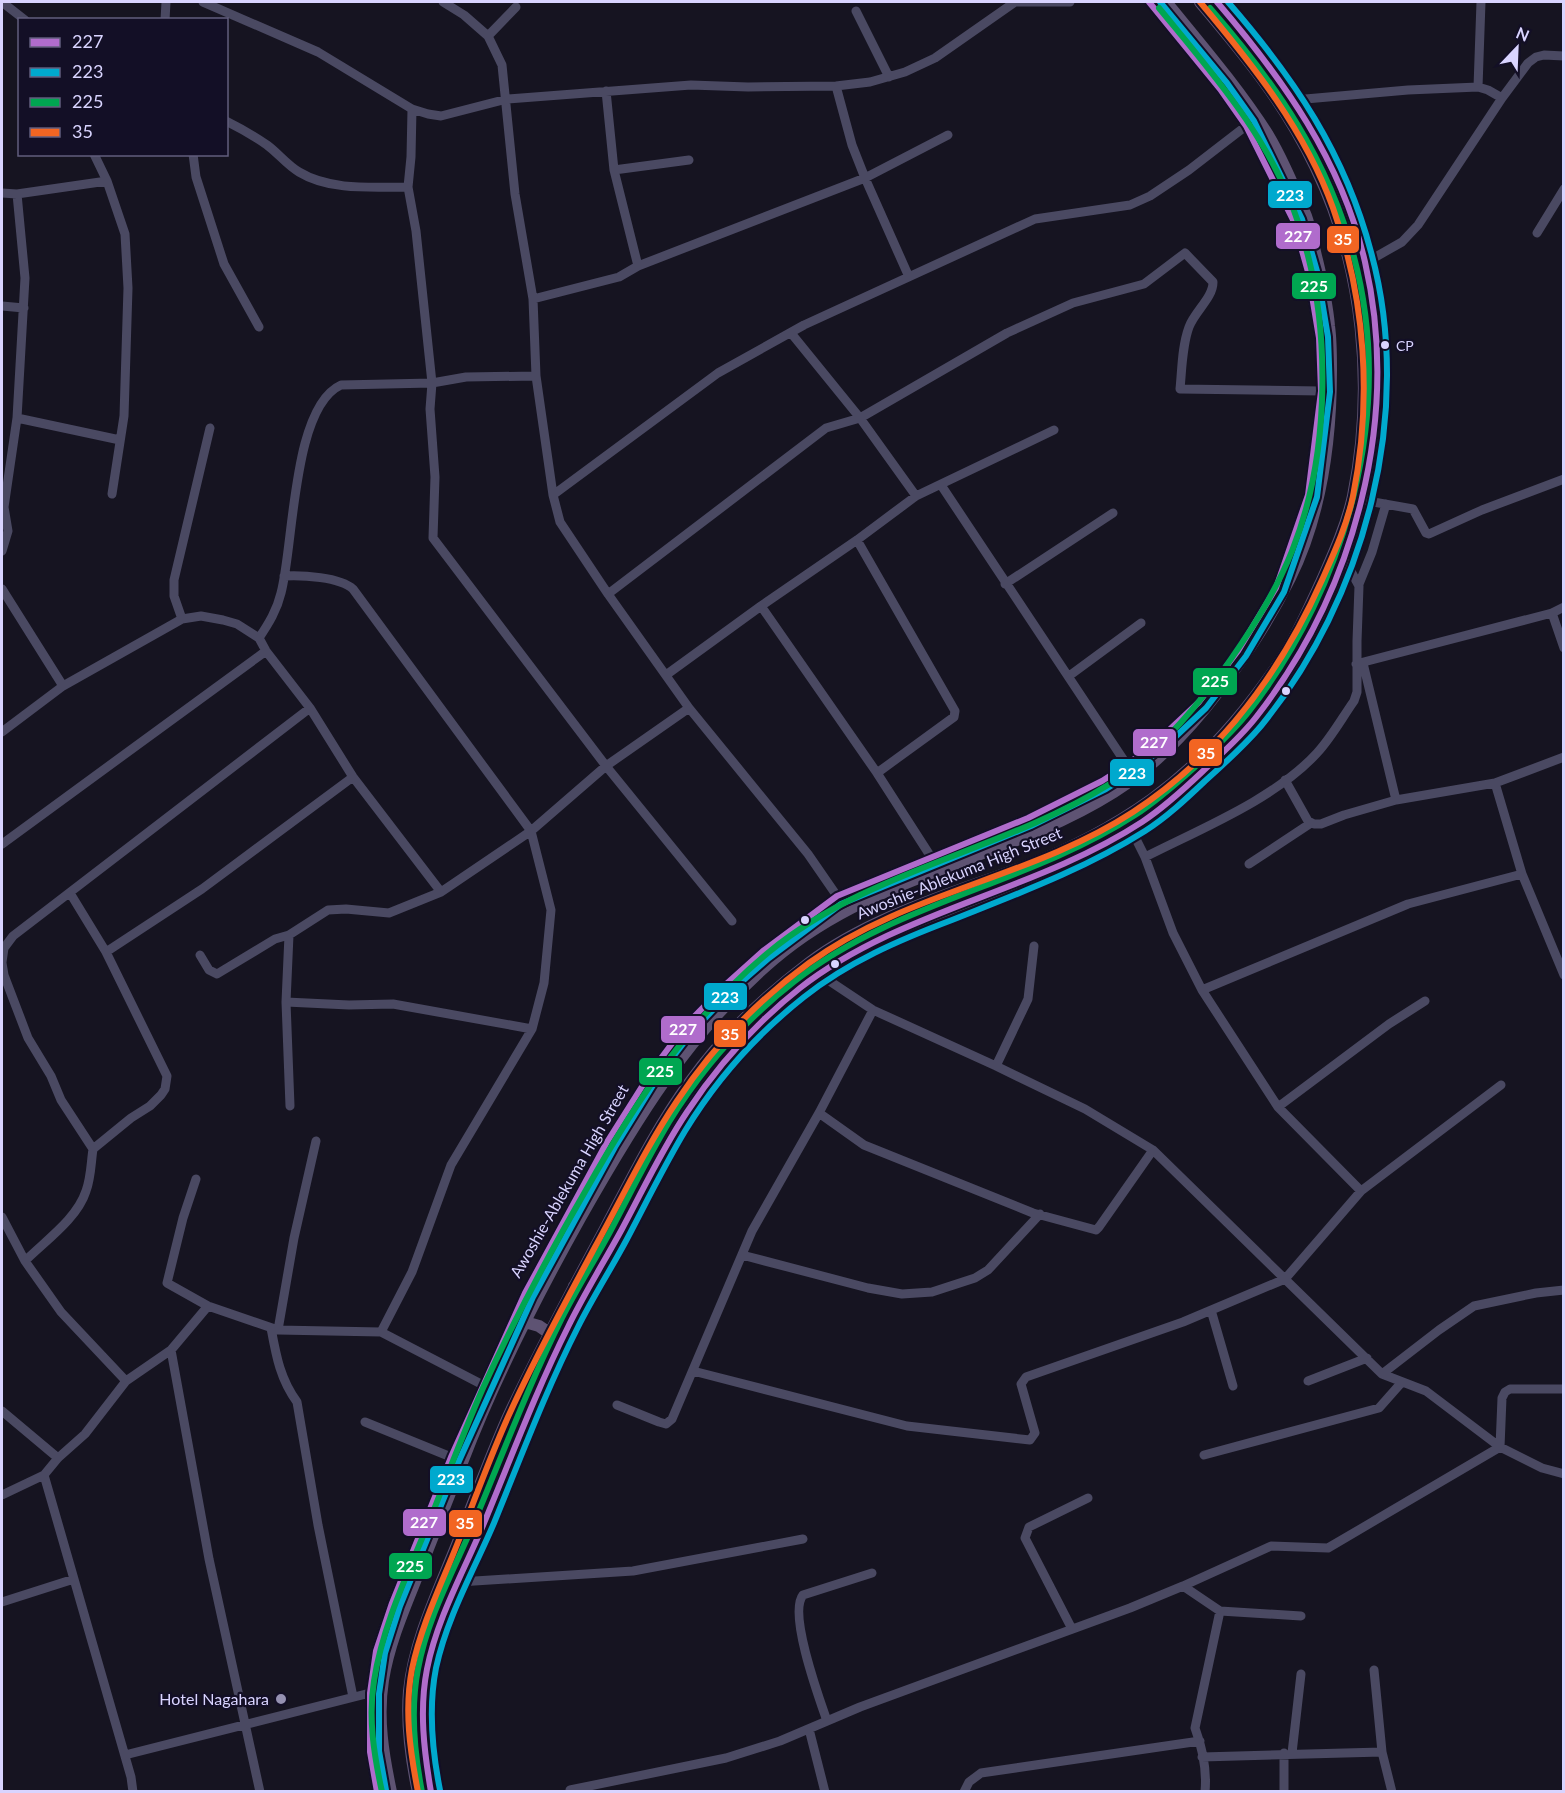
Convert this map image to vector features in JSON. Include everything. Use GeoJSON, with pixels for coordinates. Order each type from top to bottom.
{"type":"FeatureCollection","features":[{"type":"Feature","properties":{"kind":"main road","name":"Awoshie-Ablekuma High Street"},"geometry":{"type":"LineString","coordinates":[[391,1791],[382,1750],[381,1727],[382,1683],[391,1642],[472,1436],[525,1322],[556,1261],[624,1140],[678,1060],[709,1022],[745,985],[781,953],[847,909],[886,890],[1044,829],[1124,785],[1167,752],[1211,702],[1255,641],[1291,576],[1309,528],[1326,454],[1331,392],[1330,331],[1321,275],[1308,222],[1271,140],[1245,100],[1166,2]]}},
{"type":"Feature","properties":{"kind":"main road","name":"Awoshie-Ablekuma High Street"},"geometry":{"type":"LineString","coordinates":[[418,1791],[409,1733],[409,1692],[414,1662],[443,1581],[507,1419],[574,1286],[662,1124],[686,1087],[740,1022],[768,995],[811,962],[861,930],[907,909],[1030,864],[1096,834],[1152,799],[1198,760],[1235,721],[1276,668],[1302,623],[1330,562],[1352,501],[1362,433],[1362,342],[1352,278],[1341,230],[1317,168],[1286,112],[1228,25],[1200,2]]}},
{"type":"Feature","properties":{"kind":"main road"},"geometry":{"type":"LineString","coordinates":[[574,1286],[586,1293]]}},
{"type":"Feature","properties":{"kind":"main road"},"geometry":{"type":"LineString","coordinates":[[525,1322],[539,1326],[549,1334]]}},
{"type":"Feature","properties":{"kind":"main road"},"geometry":{"type":"LineString","coordinates":[[483,1479],[497,1490]]}},
{"type":"Feature","properties":{"kind":"street"},"geometry":{"type":"LineString","coordinates":[[2,2],[22,18]]}},
{"type":"Feature","properties":{"kind":"street"},"geometry":{"type":"LineString","coordinates":[[165,2],[165,18]]}},
{"type":"Feature","properties":{"kind":"street"},"geometry":{"type":"LineString","coordinates":[[203,2],[318,52],[412,109],[441,116],[507,99],[606,91],[691,85],[836,86],[870,82],[905,72],[935,58],[1014,2],[1070,2]]}},
{"type":"Feature","properties":{"kind":"street"},"geometry":{"type":"LineString","coordinates":[[443,2],[464,15],[488,36],[501,61],[507,99],[515,194],[533,299],[536,376],[553,495],[560,522],[689,708],[808,854],[837,896]]}},
{"type":"Feature","properties":{"kind":"street","name":"Awoshie-Ablekuma High Street"},"geometry":{"type":"LineString","coordinates":[[377,1791],[370,1752],[370,1693],[376,1651],[451,1457],[525,1293],[608,1142],[652,1069],[684,1026],[763,951],[837,896],[1028,818],[1102,781],[1127,765],[1199,702],[1238,651],[1276,588],[1308,495],[1321,391],[1319,338],[1308,272],[1294,222],[1246,126],[1220,88],[1149,2]]}},
{"type":"Feature","properties":{"kind":"street","name":"Awoshie-Ablekuma High Street"},"geometry":{"type":"LineString","coordinates":[[431,1791],[423,1737],[423,1697],[433,1644],[564,1334],[687,1111],[731,1053],[764,1019],[822,972],[884,936],[1029,879],[1131,829],[1176,795],[1257,717],[1298,658],[1321,612],[1344,558],[1370,470],[1377,413],[1377,326],[1365,263],[1345,204],[1325,158],[1294,100],[1228,25],[1217,2]]}},
{"type":"Feature","properties":{"kind":"street"},"geometry":{"type":"LineString","coordinates":[[1478,87],[1481,2]]}},
{"type":"Feature","properties":{"kind":"street"},"geometry":{"type":"LineString","coordinates":[[488,36],[516,7]]}},
{"type":"Feature","properties":{"kind":"street"},"geometry":{"type":"LineString","coordinates":[[855,11],[889,77]]}},
{"type":"Feature","properties":{"kind":"street"},"geometry":{"type":"LineString","coordinates":[[1365,263],[1402,242],[1418,225],[1502,98],[1528,63],[1536,57],[1563,56]]}},
{"type":"Feature","properties":{"kind":"street"},"geometry":{"type":"LineString","coordinates":[[836,86],[852,145],[909,277]]}},
{"type":"Feature","properties":{"kind":"street"},"geometry":{"type":"LineString","coordinates":[[1294,100],[1408,90],[1478,87],[1502,98]]}},
{"type":"Feature","properties":{"kind":"street"},"geometry":{"type":"LineString","coordinates":[[606,91],[614,170],[638,266]]}},
{"type":"Feature","properties":{"kind":"street"},"geometry":{"type":"LineString","coordinates":[[412,109],[408,187],[416,231],[432,383],[430,409],[435,477],[433,538],[606,766],[732,921]]}},
{"type":"Feature","properties":{"kind":"street"},"geometry":{"type":"LineString","coordinates":[[228,122],[267,145],[304,175],[347,187],[408,187]]}},
{"type":"Feature","properties":{"kind":"street"},"geometry":{"type":"LineString","coordinates":[[553,495],[718,373],[791,333],[1035,219],[1130,206],[1179,177],[1246,126]]}},
{"type":"Feature","properties":{"kind":"street"},"geometry":{"type":"LineString","coordinates":[[533,299],[619,277],[638,266],[865,178],[948,135]]}},
{"type":"Feature","properties":{"kind":"street"},"geometry":{"type":"LineString","coordinates":[[95,156],[107,181],[125,234],[128,288],[124,416],[112,494]]}},
{"type":"Feature","properties":{"kind":"street"},"geometry":{"type":"LineString","coordinates":[[193,156],[196,177],[224,264],[259,327]]}},
{"type":"Feature","properties":{"kind":"street"},"geometry":{"type":"LineString","coordinates":[[614,170],[688,160]]}},
{"type":"Feature","properties":{"kind":"street"},"geometry":{"type":"LineString","coordinates":[[2,194],[17,194],[107,181]]}},
{"type":"Feature","properties":{"kind":"street"},"geometry":{"type":"LineString","coordinates":[[1537,233],[1563,189]]}},
{"type":"Feature","properties":{"kind":"street"},"geometry":{"type":"LineString","coordinates":[[2,551],[8,531],[3,506],[18,418],[24,308],[25,278],[17,194]]}},
{"type":"Feature","properties":{"kind":"street"},"geometry":{"type":"LineString","coordinates":[[608,594],[826,428],[860,418],[1007,333],[1074,303],[1144,284],[1185,253],[1213,282],[1213,290],[1189,327],[1179,389],[1321,391]]}},
{"type":"Feature","properties":{"kind":"street"},"geometry":{"type":"LineString","coordinates":[[2,306],[24,308]]}},
{"type":"Feature","properties":{"kind":"street"},"geometry":{"type":"LineString","coordinates":[[791,333],[860,418],[916,496]]}},
{"type":"Feature","properties":{"kind":"street"},"geometry":{"type":"LineString","coordinates":[[260,638],[274,615],[284,576],[296,484],[311,424],[328,393],[341,385],[432,383],[466,377],[536,376]]}},
{"type":"Feature","properties":{"kind":"street"},"geometry":{"type":"LineString","coordinates":[[18,418],[120,440]]}},
{"type":"Feature","properties":{"kind":"street"},"geometry":{"type":"LineString","coordinates":[[182,619],[174,596],[174,580],[210,428]]}},
{"type":"Feature","properties":{"kind":"street"},"geometry":{"type":"LineString","coordinates":[[666,675],[916,496],[1054,430]]}},
{"type":"Feature","properties":{"kind":"street"},"geometry":{"type":"LineString","coordinates":[[1362,500],[1413,509],[1426,533],[1429,534],[1482,510],[1563,479]]}},
{"type":"Feature","properties":{"kind":"street"},"geometry":{"type":"LineString","coordinates":[[941,485],[1127,765]]}},
{"type":"Feature","properties":{"kind":"street"},"geometry":{"type":"LineString","coordinates":[[1145,857],[1256,802],[1316,755],[1354,701],[1359,664],[1359,584],[1372,552],[1386,504]]}},
{"type":"Feature","properties":{"kind":"street"},"geometry":{"type":"LineString","coordinates":[[1005,584],[1113,513]]}},
{"type":"Feature","properties":{"kind":"street"},"geometry":{"type":"LineString","coordinates":[[857,540],[955,714],[877,773]]}},
{"type":"Feature","properties":{"kind":"street"},"geometry":{"type":"LineString","coordinates":[[1344,558],[1359,584]]}},
{"type":"Feature","properties":{"kind":"street"},"geometry":{"type":"LineString","coordinates":[[284,576],[309,576],[351,587],[531,831],[551,910],[544,983],[532,1029],[451,1165],[412,1272],[381,1332]]}},
{"type":"Feature","properties":{"kind":"street"},"geometry":{"type":"LineString","coordinates":[[2,589],[63,686]]}},
{"type":"Feature","properties":{"kind":"street"},"geometry":{"type":"LineString","coordinates":[[761,606],[877,773],[932,857]]}},
{"type":"Feature","properties":{"kind":"street"},"geometry":{"type":"LineString","coordinates":[[1359,664],[1552,613],[1563,607]]}},
{"type":"Feature","properties":{"kind":"street"},"geometry":{"type":"LineString","coordinates":[[1552,613],[1563,648]]}},
{"type":"Feature","properties":{"kind":"street"},"geometry":{"type":"LineString","coordinates":[[2,732],[63,686],[182,619],[201,616],[237,624],[260,638],[266,651],[310,708],[353,777],[441,892]]}},
{"type":"Feature","properties":{"kind":"street"},"geometry":{"type":"LineString","coordinates":[[1069,676],[1141,623]]}},
{"type":"Feature","properties":{"kind":"street"},"geometry":{"type":"LineString","coordinates":[[2,844],[266,651]]}},
{"type":"Feature","properties":{"kind":"street"},"geometry":{"type":"LineString","coordinates":[[1359,664],[1396,800]]}},
{"type":"Feature","properties":{"kind":"street"},"geometry":{"type":"LineString","coordinates":[[25,1261],[71,1216],[80,1203],[87,1190],[93,1149],[62,1100],[51,1076],[28,1038],[4,975],[2,963],[4,948],[13,936],[310,708]]}},
{"type":"Feature","properties":{"kind":"street"},"geometry":{"type":"LineString","coordinates":[[200,955],[209,970],[217,974],[275,939],[290,935],[328,910],[346,909],[389,913],[441,892],[531,831],[606,766],[689,708]]}},
{"type":"Feature","properties":{"kind":"street"},"geometry":{"type":"LineString","coordinates":[[1285,780],[1306,819],[1311,823],[1321,824],[1344,814],[1396,800],[1495,783],[1563,757]]}},
{"type":"Feature","properties":{"kind":"street"},"geometry":{"type":"LineString","coordinates":[[106,952],[202,889],[353,777]]}},
{"type":"Feature","properties":{"kind":"street"},"geometry":{"type":"LineString","coordinates":[[1495,783],[1522,874],[1563,975]]}},
{"type":"Feature","properties":{"kind":"street"},"geometry":{"type":"LineString","coordinates":[[1250,864],[1311,823]]}},
{"type":"Feature","properties":{"kind":"street"},"geometry":{"type":"LineString","coordinates":[[1131,829],[1145,857],[1173,933],[1202,990],[1278,1107],[1361,1191]]}},
{"type":"Feature","properties":{"kind":"street"},"geometry":{"type":"LineString","coordinates":[[1202,990],[1408,904],[1522,874]]}},
{"type":"Feature","properties":{"kind":"street"},"geometry":{"type":"LineString","coordinates":[[70,893],[106,952],[168,1080],[165,1089],[150,1106],[130,1118],[93,1149]]}},
{"type":"Feature","properties":{"kind":"street"},"geometry":{"type":"LineString","coordinates":[[290,935],[286,1002],[290,1107]]}},
{"type":"Feature","properties":{"kind":"street"},"geometry":{"type":"LineString","coordinates":[[996,1066],[1028,999],[1034,946]]}},
{"type":"Feature","properties":{"kind":"street"},"geometry":{"type":"LineString","coordinates":[[822,972],[831,982],[873,1010],[1085,1109],[1153,1150],[1382,1374],[1426,1392],[1500,1447],[1542,1468],[1563,1474]]}},
{"type":"Feature","properties":{"kind":"street"},"geometry":{"type":"LineString","coordinates":[[1278,1107],[1389,1024],[1425,1001]]}},
{"type":"Feature","properties":{"kind":"street"},"geometry":{"type":"LineString","coordinates":[[286,1002],[349,1005],[393,1004],[532,1029]]}},
{"type":"Feature","properties":{"kind":"street"},"geometry":{"type":"LineString","coordinates":[[617,1405],[666,1424],[672,1419],[752,1231],[819,1113],[873,1010]]}},
{"type":"Feature","properties":{"kind":"street"},"geometry":{"type":"LineString","coordinates":[[693,1371],[907,1426],[1030,1440],[1035,1433],[1021,1384],[1026,1377],[1211,1310],[1285,1280],[1361,1191],[1501,1085]]}},
{"type":"Feature","properties":{"kind":"street"},"geometry":{"type":"LineString","coordinates":[[819,1113],[864,1145],[1040,1214],[1097,1229],[1153,1150]]}},
{"type":"Feature","properties":{"kind":"street"},"geometry":{"type":"LineString","coordinates":[[316,1141],[275,1329],[279,1369],[287,1388],[297,1402],[327,1570],[353,1697]]}},
{"type":"Feature","properties":{"kind":"street"},"geometry":{"type":"LineString","coordinates":[[196,1179],[183,1218],[167,1283],[208,1306],[275,1329],[381,1332],[483,1385]]}},
{"type":"Feature","properties":{"kind":"street"},"geometry":{"type":"LineString","coordinates":[[742,1255],[868,1288],[902,1294],[932,1292],[975,1278],[988,1270],[1040,1214]]}},
{"type":"Feature","properties":{"kind":"street"},"geometry":{"type":"LineString","coordinates":[[2,1217],[25,1261],[61,1312],[126,1381]]}},
{"type":"Feature","properties":{"kind":"street"},"geometry":{"type":"LineString","coordinates":[[1382,1374],[1438,1330],[1474,1306],[1536,1293],[1563,1290]]}},
{"type":"Feature","properties":{"kind":"street"},"geometry":{"type":"LineString","coordinates":[[2,1495],[44,1474],[85,1434],[126,1381],[171,1350],[208,1306]]}},
{"type":"Feature","properties":{"kind":"street"},"geometry":{"type":"LineString","coordinates":[[1211,1310],[1233,1386]]}},
{"type":"Feature","properties":{"kind":"street"},"geometry":{"type":"LineString","coordinates":[[171,1350],[209,1559],[260,1791]]}},
{"type":"Feature","properties":{"kind":"street"},"geometry":{"type":"LineString","coordinates":[[1308,1381],[1367,1358]]}},
{"type":"Feature","properties":{"kind":"street"},"geometry":{"type":"LineString","coordinates":[[1204,1455],[1379,1408],[1402,1382]]}},
{"type":"Feature","properties":{"kind":"street"},"geometry":{"type":"LineString","coordinates":[[1500,1447],[1502,1398],[1505,1392],[1510,1389],[1563,1389]]}},
{"type":"Feature","properties":{"kind":"street"},"geometry":{"type":"LineString","coordinates":[[2,1411],[58,1458]]}},
{"type":"Feature","properties":{"kind":"street"},"geometry":{"type":"LineString","coordinates":[[365,1422],[451,1457]]}},
{"type":"Feature","properties":{"kind":"street"},"geometry":{"type":"LineString","coordinates":[[568,1791],[726,1758],[809,1730],[827,1721],[1183,1586],[1271,1546],[1328,1548],[1500,1447]]}},
{"type":"Feature","properties":{"kind":"street"},"geometry":{"type":"LineString","coordinates":[[44,1474],[125,1755],[133,1791]]}},
{"type":"Feature","properties":{"kind":"street"},"geometry":{"type":"LineString","coordinates":[[1072,1629],[1024,1538],[1029,1527],[1088,1498]]}},
{"type":"Feature","properties":{"kind":"street"},"geometry":{"type":"LineString","coordinates":[[459,1582],[633,1572],[802,1539]]}},
{"type":"Feature","properties":{"kind":"street"},"geometry":{"type":"LineString","coordinates":[[827,1721],[801,1634],[799,1600],[803,1595],[872,1573]]}},
{"type":"Feature","properties":{"kind":"street"},"geometry":{"type":"LineString","coordinates":[[2,1602],[74,1578]]}},
{"type":"Feature","properties":{"kind":"street"},"geometry":{"type":"LineString","coordinates":[[1183,1586],[1220,1611],[1300,1616]]}},
{"type":"Feature","properties":{"kind":"street"},"geometry":{"type":"LineString","coordinates":[[1205,1791],[1206,1782],[1200,1741],[1195,1728],[1220,1611]]}},
{"type":"Feature","properties":{"kind":"street"},"geometry":{"type":"LineString","coordinates":[[1374,1670],[1382,1752],[1392,1791]]}},
{"type":"Feature","properties":{"kind":"street"},"geometry":{"type":"LineString","coordinates":[[1284,1791],[1301,1674]]}},
{"type":"Feature","properties":{"kind":"street"},"geometry":{"type":"LineString","coordinates":[[125,1755],[370,1693]]}},
{"type":"Feature","properties":{"kind":"street"},"geometry":{"type":"LineString","coordinates":[[809,1730],[825,1791]]}},
{"type":"Feature","properties":{"kind":"street"},"geometry":{"type":"LineString","coordinates":[[964,1791],[969,1782],[981,1773],[1200,1741]]}},
{"type":"Feature","properties":{"kind":"street"},"geometry":{"type":"LineString","coordinates":[[1202,1756],[1219,1758],[1288,1753],[1382,1752]]}},
{"type":"Feature","properties":{"kind":"transit line","name":"227"},"geometry":{"type":"LineString","coordinates":[[377,1792],[370,1752],[370,1693],[376,1651],[392,1603],[451,1457],[525,1293],[607,1142],[653,1069],[685,1026],[724,986],[763,951],[837,896],[1028,818],[1102,781],[1127,765],[1199,702],[1238,651],[1276,588],[1308,495],[1321,391],[1319,338],[1308,272],[1294,222],[1246,126],[1220,89],[1149,2]]}},
{"type":"Feature","properties":{"kind":"transit line","name":"223"},"geometry":{"type":"LineString","coordinates":[[386,1790],[379,1751],[379,1694],[385,1653],[400,1606],[459,1461],[533,1297],[615,1147],[660,1074],[692,1032],[730,992],[769,958],[841,904],[1031,826],[1106,789],[1133,772],[1206,708],[1246,656],[1284,592],[1317,497],[1330,392],[1328,337],[1317,271],[1302,219],[1254,121],[1227,83],[1160,2]]}},
{"type":"Feature","properties":{"kind":"transit line","name":"35"},"geometry":{"type":"LineString","coordinates":[[418,1792],[410,1746],[408,1700],[416,1651],[428,1616],[496,1446],[528,1374],[645,1154],[666,1118],[705,1062],[771,993],[809,963],[847,939],[928,901],[1012,870],[1094,835],[1164,790],[1220,738],[1267,680],[1305,615],[1331,560],[1344,528],[1353,496],[1363,424],[1362,351],[1353,278],[1333,208],[1308,152],[1276,99],[1200,2]]}},
{"type":"Feature","properties":{"kind":"transit line","name":"227"},"geometry":{"type":"LineString","coordinates":[[431,1792],[425,1746],[423,1700],[427,1669],[444,1613],[484,1523],[534,1400],[568,1327],[669,1140],[712,1078],[768,1016],[800,988],[839,961],[924,920],[1013,885],[1101,846],[1158,811],[1195,779],[1251,724],[1291,667],[1320,614],[1344,558],[1361,501],[1372,441],[1377,381],[1375,321],[1365,262],[1355,225],[1325,156],[1287,91],[1217,2]]}},
{"type":"Feature","properties":{"kind":"transit line","name":"223"},"geometry":{"type":"LineString","coordinates":[[440,1790],[433,1745],[432,1699],[436,1668],[447,1630],[566,1351],[677,1144],[710,1094],[738,1059],[770,1026],[804,997],[838,973],[893,944],[1075,869],[1122,845],[1161,820],[1227,761],[1261,726],[1297,676],[1328,621],[1353,562],[1372,501],[1383,439],[1387,376],[1383,313],[1371,252],[1360,216],[1332,149],[1275,59],[1228,2]]}},
{"type":"Feature","properties":{"kind":"transit line","name":"225"},"geometry":{"type":"LineString","coordinates":[[382,1792],[373,1736],[372,1695],[378,1659],[399,1595],[476,1403],[519,1312],[605,1157],[667,1062],[714,1004],[741,977],[769,952],[808,924],[891,881],[1023,828],[1066,808],[1108,785],[1140,762],[1195,707],[1219,676],[1259,616],[1285,568],[1305,513],[1320,430],[1321,344],[1317,301],[1309,261],[1298,222],[1286,192],[1256,135],[1220,83],[1159,8]]}},
{"type":"Feature","properties":{"kind":"transit line","name":"225"},"geometry":{"type":"LineString","coordinates":[[422,1792],[415,1746],[414,1700],[418,1669],[436,1609],[528,1391],[562,1318],[661,1135],[710,1064],[777,996],[834,954],[875,931],[1094,839],[1159,798],[1231,732],[1250,710],[1284,661],[1313,608],[1336,553],[1354,495],[1365,435],[1369,376],[1365,316],[1354,257],[1343,221],[1314,155],[1278,94],[1210,8]]}},
{"type":"Feature","properties":{"kind":"place","name":"CP"},"geometry":{"type":"Point","coordinates":[1385,345]}},
{"type":"Feature","properties":{"kind":"place","name":"Hotel Nagahara"},"geometry":{"type":"Point","coordinates":[281,1699]}}]}
